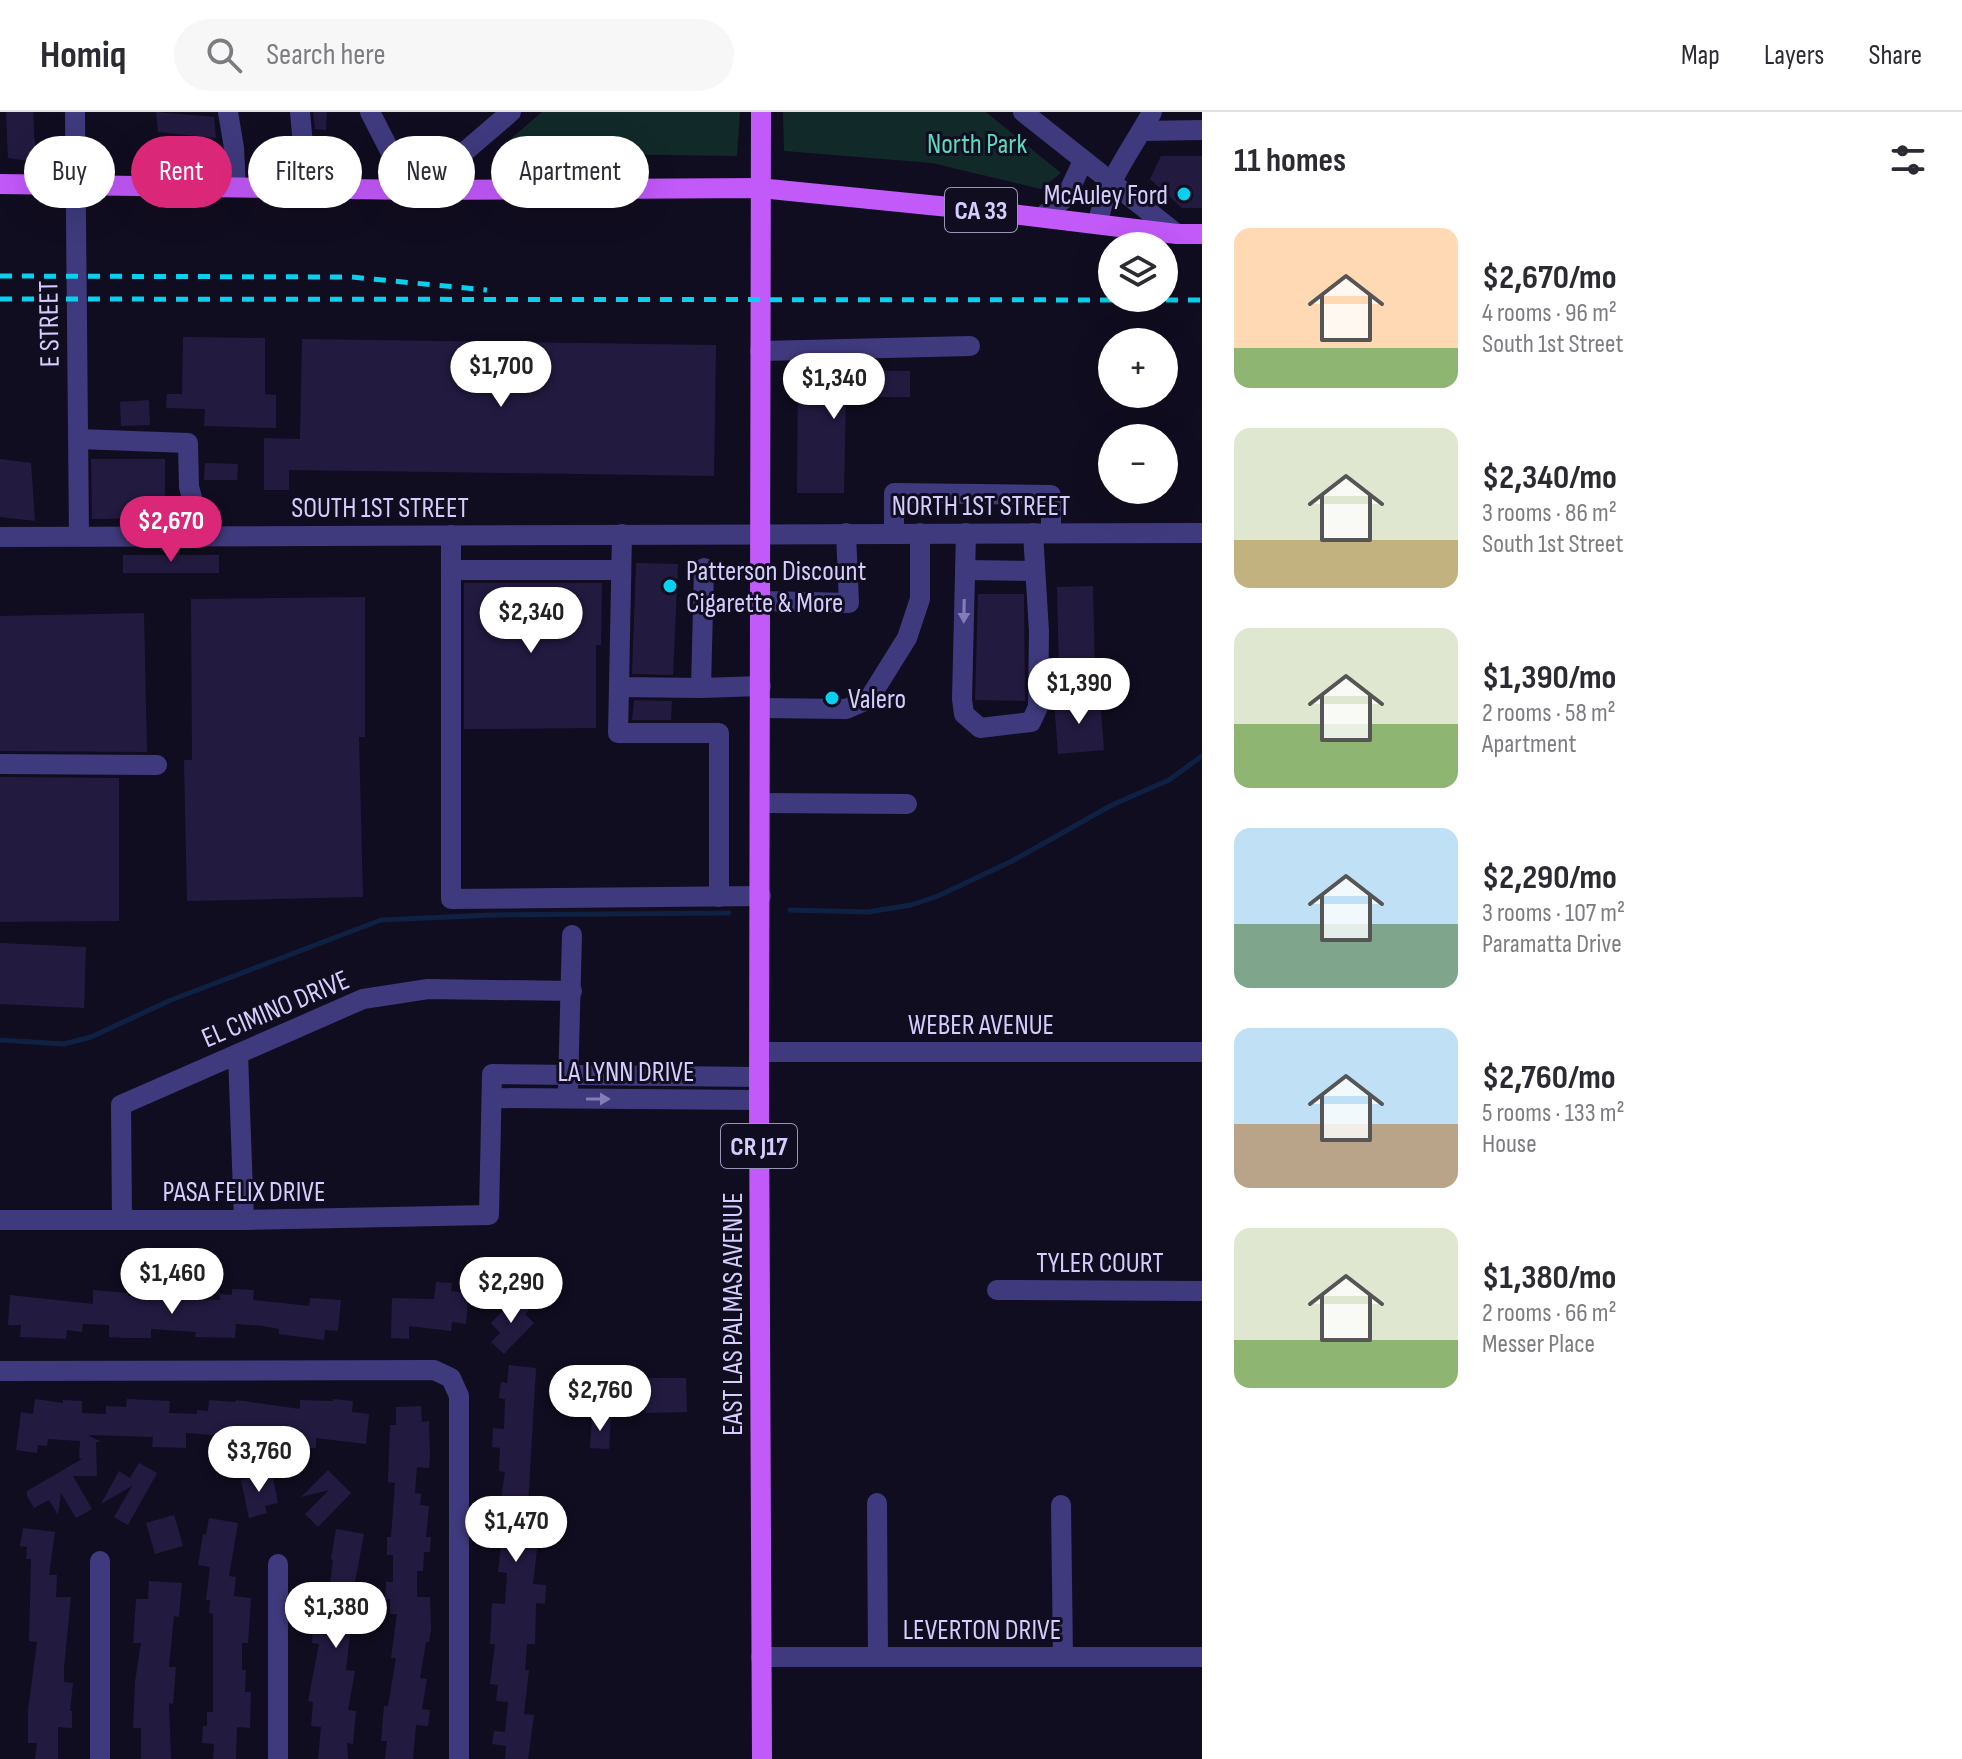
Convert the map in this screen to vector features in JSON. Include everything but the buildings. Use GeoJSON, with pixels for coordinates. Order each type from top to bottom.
{"type":"FeatureCollection","features":[{"type":"Feature","properties":{"kind":"main road","name":"CR J17"},"geometry":{"type":"LineString","coordinates":[[761,112],[761,533]]}},
{"type":"Feature","properties":{"kind":"main road","name":"CA 33"},"geometry":{"type":"LineString","coordinates":[[0,184],[24,184]]}},
{"type":"Feature","properties":{"kind":"main road","name":"CA 33"},"geometry":{"type":"LineString","coordinates":[[115,185],[248,187]]}},
{"type":"Feature","properties":{"kind":"main road","name":"CA 33"},"geometry":{"type":"LineString","coordinates":[[475,190],[760,188],[1161,232]]}},
{"type":"Feature","properties":{"kind":"main road","name":"CA 33"},"geometry":{"type":"LineString","coordinates":[[1178,234],[1202,234]]}},
{"type":"Feature","properties":{"kind":"main road","name":"EAST LAS PALMAS AVENUE"},"geometry":{"type":"LineString","coordinates":[[761,533],[759,1100],[762,1759]]}},
{"type":"Feature","properties":{"kind":"street","name":"E STREET"},"geometry":{"type":"LineString","coordinates":[[75,112],[75,136]]}},
{"type":"Feature","properties":{"kind":"street"},"geometry":{"type":"LineString","coordinates":[[228,112],[236,187]]}},
{"type":"Feature","properties":{"kind":"street"},"geometry":{"type":"LineString","coordinates":[[300,112],[302,136]]}},
{"type":"Feature","properties":{"kind":"street"},"geometry":{"type":"LineString","coordinates":[[370,112],[382,136]]}},
{"type":"Feature","properties":{"kind":"street"},"geometry":{"type":"LineString","coordinates":[[475,143],[511,112]]}},
{"type":"Feature","properties":{"kind":"street"},"geometry":{"type":"LineString","coordinates":[[1023,112],[1174,232]]}},
{"type":"Feature","properties":{"kind":"street"},"geometry":{"type":"LineString","coordinates":[[1098,224],[1111,183],[1152,112]]}},
{"type":"Feature","properties":{"kind":"street"},"geometry":{"type":"LineString","coordinates":[[1142,131],[1202,130]]}},
{"type":"Feature","properties":{"kind":"street"},"geometry":{"type":"LineString","coordinates":[[1042,217],[1066,197],[1083,161]]}},
{"type":"Feature","properties":{"kind":"street","name":"E STREET"},"geometry":{"type":"LineString","coordinates":[[74,208],[79,536]]}},
{"type":"Feature","properties":{"kind":"street"},"geometry":{"type":"LineString","coordinates":[[760,351],[970,346]]}},
{"type":"Feature","properties":{"kind":"street"},"geometry":{"type":"LineString","coordinates":[[78,439],[188,443],[189,487],[203,536]]}},
{"type":"Feature","properties":{"kind":"street"},"geometry":{"type":"LineString","coordinates":[[894,533],[894,493],[1051,495],[1034,571],[1039,632],[1038,707],[1031,722],[980,728],[964,714],[966,533]]}},
{"type":"Feature","properties":{"kind":"street","name":"NORTH 1ST STREET"},"geometry":{"type":"LineString","coordinates":[[761,533],[1202,533]]}},
{"type":"Feature","properties":{"kind":"street","name":"SOUTH 1ST STREET"},"geometry":{"type":"LineString","coordinates":[[0,537],[761,533]]}},
{"type":"Feature","properties":{"kind":"street"},"geometry":{"type":"LineString","coordinates":[[761,601],[849,603],[846,533]]}},
{"type":"Feature","properties":{"kind":"street"},"geometry":{"type":"LineString","coordinates":[[761,708],[846,709],[869,699],[907,638],[920,599],[920,533]]}},
{"type":"Feature","properties":{"kind":"street"},"geometry":{"type":"LineString","coordinates":[[622,534],[618,733],[719,733],[719,897]]}},
{"type":"Feature","properties":{"kind":"street"},"geometry":{"type":"LineString","coordinates":[[451,535],[451,899],[761,896]]}},
{"type":"Feature","properties":{"kind":"street"},"geometry":{"type":"LineString","coordinates":[[701,688],[704,568]]}},
{"type":"Feature","properties":{"kind":"street"},"geometry":{"type":"LineString","coordinates":[[452,570],[621,570]]}},
{"type":"Feature","properties":{"kind":"street"},"geometry":{"type":"LineString","coordinates":[[965,570],[1034,571]]}},
{"type":"Feature","properties":{"kind":"street"},"geometry":{"type":"LineString","coordinates":[[619,687],[761,686]]}},
{"type":"Feature","properties":{"kind":"street"},"geometry":{"type":"LineString","coordinates":[[0,764],[157,765]]}},
{"type":"Feature","properties":{"kind":"street"},"geometry":{"type":"LineString","coordinates":[[761,803],[907,804]]}},
{"type":"Feature","properties":{"kind":"street"},"geometry":{"type":"LineString","coordinates":[[568,1098],[572,935]]}},
{"type":"Feature","properties":{"kind":"street","name":"EL CIMINO DRIVE"},"geometry":{"type":"LineString","coordinates":[[122,1220],[121,1105],[363,999],[428,989],[572,991]]}},
{"type":"Feature","properties":{"kind":"street","name":"WEBER AVENUE"},"geometry":{"type":"LineString","coordinates":[[761,1052],[1202,1052]]}},
{"type":"Feature","properties":{"kind":"street"},"geometry":{"type":"LineString","coordinates":[[238,1054],[244,1220]]}},
{"type":"Feature","properties":{"kind":"street","name":"LA LYNN DRIVE"},"geometry":{"type":"LineString","coordinates":[[759,1077],[492,1074],[492,1098],[759,1100]]}},
{"type":"Feature","properties":{"kind":"street","name":"PASA FELIX DRIVE"},"geometry":{"type":"LineString","coordinates":[[0,1220],[244,1220],[489,1215],[492,1098]]}},
{"type":"Feature","properties":{"kind":"street","name":"TYLER COURT"},"geometry":{"type":"LineString","coordinates":[[997,1290],[1202,1291]]}},
{"type":"Feature","properties":{"kind":"street"},"geometry":{"type":"LineString","coordinates":[[0,1371],[434,1370],[451,1378],[459,1396],[459,1759]]}},
{"type":"Feature","properties":{"kind":"street"},"geometry":{"type":"LineString","coordinates":[[877,1503],[878,1656]]}},
{"type":"Feature","properties":{"kind":"street"},"geometry":{"type":"LineString","coordinates":[[1061,1505],[1063,1657]]}},
{"type":"Feature","properties":{"kind":"street"},"geometry":{"type":"LineString","coordinates":[[100,1561],[100,1759]]}},
{"type":"Feature","properties":{"kind":"street"},"geometry":{"type":"LineString","coordinates":[[278,1564],[278,1759]]}},
{"type":"Feature","properties":{"kind":"street","name":"LEVERTON DRIVE"},"geometry":{"type":"LineString","coordinates":[[761,1657],[1202,1657]]}},
{"type":"Feature","properties":{"kind":"green space"},"geometry":{"type":"Polygon","coordinates":[[[542,112],[740,112],[737,156],[649,155],[649,136],[514,136],[542,112]]]}},
{"type":"Feature","properties":{"kind":"green space","name":"North Park"},"geometry":{"type":"Polygon","coordinates":[[[783,112],[986,112],[1061,173],[1041,189],[932,163],[784,151],[783,112]]]}},
{"type":"Feature","properties":{"kind":"waterway"},"geometry":{"type":"LineString","coordinates":[[790,910],[868,912],[911,905],[938,896],[1012,861],[1112,805],[1169,780],[1202,756]]}},
{"type":"Feature","properties":{"kind":"waterway"},"geometry":{"type":"LineString","coordinates":[[0,1040],[64,1044],[91,1037],[171,1000],[381,920],[492,915],[729,913]]}},
{"type":"Feature","properties":{"kind":"railway"},"geometry":{"type":"LineString","coordinates":[[0,276],[351,277],[487,290]]}},
{"type":"Feature","properties":{"kind":"railway"},"geometry":{"type":"LineString","coordinates":[[0,299],[1202,300]]}},
{"type":"Feature","properties":{"kind":"place","name":"McAuley Ford"},"geometry":{"type":"Point","coordinates":[1184,194]}},
{"type":"Feature","properties":{"kind":"place","name":"Patterson Discount Cigarette & More"},"geometry":{"type":"Point","coordinates":[670,586]}},
{"type":"Feature","properties":{"kind":"place","name":"Valero"},"geometry":{"type":"Point","coordinates":[832,698]}}]}
